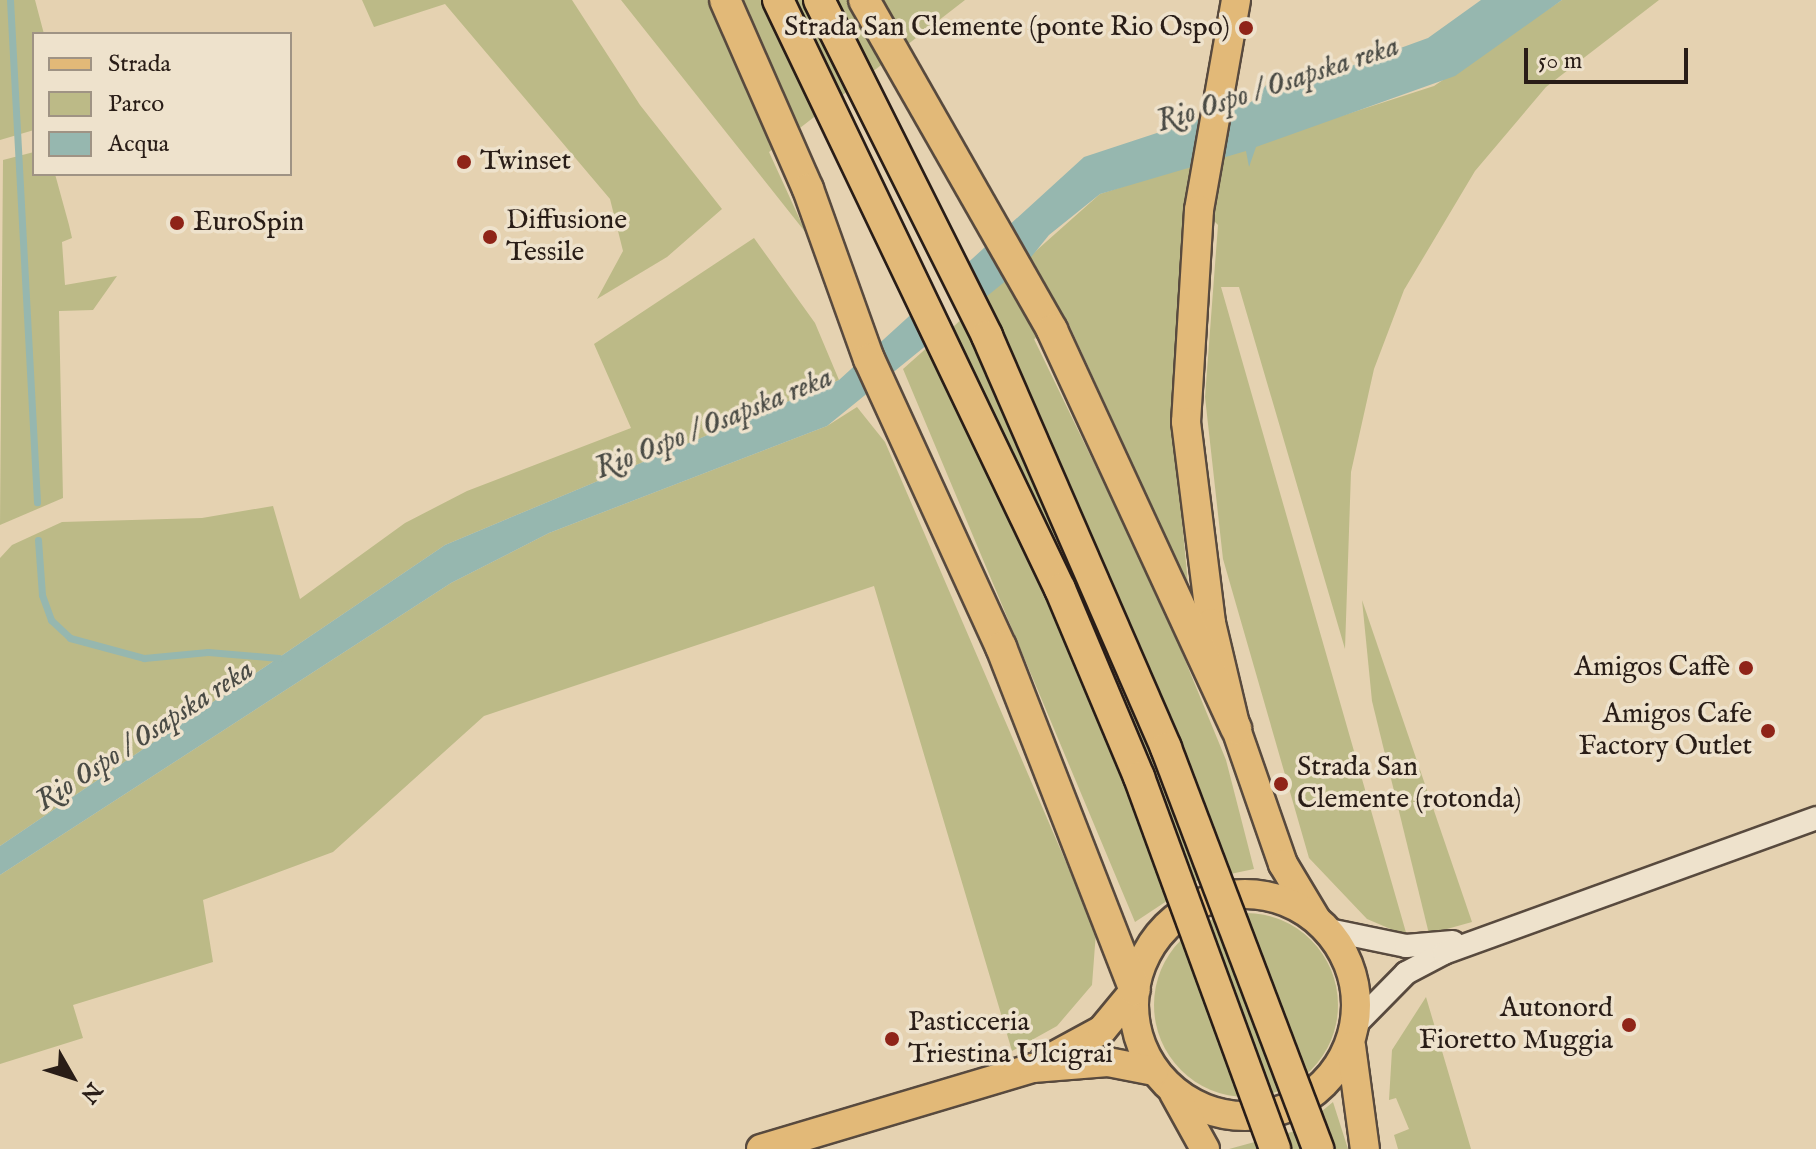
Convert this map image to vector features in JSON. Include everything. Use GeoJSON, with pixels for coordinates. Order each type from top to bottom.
{"type":"FeatureCollection","features":[{"type":"Feature","properties":{"kind":"highway"},"geometry":{"type":"LineString","coordinates":[[725,0],[830,245],[869,359],[1001,647],[1135,990]]}},
{"type":"Feature","properties":{"kind":"highway"},"geometry":{"type":"LineString","coordinates":[[778,0],[1060,589],[1139,777],[1275,1149]]}},
{"type":"Feature","properties":{"kind":"highway"},"geometry":{"type":"LineString","coordinates":[[819,0],[987,336],[1160,734],[1318,1149]]}},
{"type":"Feature","properties":{"kind":"highway"},"geometry":{"type":"LineString","coordinates":[[864,0],[1052,330],[1236,729]]}},
{"type":"Feature","properties":{"kind":"main road"},"geometry":{"type":"LineString","coordinates":[[1236,0],[1221,58],[1200,207],[1186,422],[1209,609],[1236,729],[1283,864],[1353,974],[1353,1034],[1365,1149]]}},
{"type":"Feature","properties":{"kind":"main road"},"geometry":{"type":"LineString","coordinates":[[1033,1068],[1102,1030],[1135,990],[1152,943],[1180,914],[1214,898],[1270,896],[1320,924]]}},
{"type":"Feature","properties":{"kind":"main road"},"geometry":{"type":"LineString","coordinates":[[1135,990],[1137,1037],[1154,1071],[1173,1092],[1205,1149]]}},
{"type":"Feature","properties":{"kind":"main road"},"geometry":{"type":"LineString","coordinates":[[1173,1092],[1224,1115],[1267,1115],[1311,1096],[1353,1034]]}},
{"type":"Feature","properties":{"kind":"main road"},"geometry":{"type":"LineString","coordinates":[[761,1149],[1033,1068],[1108,1062],[1154,1071]]}},
{"type":"Feature","properties":{"kind":"street"},"geometry":{"type":"LineString","coordinates":[[1353,1034],[1406,973],[1478,939],[1816,818]]}},
{"type":"Feature","properties":{"kind":"street"},"geometry":{"type":"LineString","coordinates":[[1320,924],[1406,946],[1478,939]]}},
{"type":"Feature","properties":{"kind":"green space"},"geometry":{"type":"Polygon","coordinates":[[[0,0],[35,0],[43,32],[32,32],[32,131],[0,140],[0,0]]]}},
{"type":"Feature","properties":{"kind":"green space"},"geometry":{"type":"Polygon","coordinates":[[[362,0],[572,0],[640,105],[722,209],[667,257],[597,299],[623,251],[610,199],[445,4],[374,27],[362,0]]]}},
{"type":"Feature","properties":{"kind":"green space"},"geometry":{"type":"Polygon","coordinates":[[[621,0],[965,0],[769,152],[806,233],[621,0]]]}},
{"type":"Feature","properties":{"kind":"green space"},"geometry":{"type":"Polygon","coordinates":[[[1562,0],[1659,0],[1546,87],[1475,171],[1404,290],[1374,369],[1351,472],[1345,649],[1239,287],[1221,287],[1407,936],[1367,919],[1309,858],[1223,559],[1205,397],[1218,225],[1200,207],[1184,206],[1175,443],[1188,585],[1067,320],[1034,339],[1162,604],[1226,760],[1254,869],[1197,881],[1135,922],[903,369],[1100,194],[1434,86],[1562,0]]]}},
{"type":"Feature","properties":{"kind":"green space"},"geometry":{"type":"Polygon","coordinates":[[[32,153],[32,176],[56,176],[72,238],[62,242],[65,285],[117,276],[93,310],[59,311],[63,498],[0,525],[3,160],[32,153]]]}},
{"type":"Feature","properties":{"kind":"green space"},"geometry":{"type":"Polygon","coordinates":[[[754,238],[815,323],[839,380],[445,545],[0,846],[0,558],[12,545],[62,522],[202,518],[273,506],[300,599],[405,523],[467,491],[631,428],[594,344],[754,238]]]}},
{"type":"Feature","properties":{"kind":"green space"},"geometry":{"type":"Polygon","coordinates":[[[857,407],[885,442],[1096,932],[1092,985],[1057,1026],[1012,1051],[874,586],[484,716],[333,852],[203,900],[213,962],[73,1005],[83,1038],[0,1064],[0,875],[451,583],[549,533],[827,426],[857,407]]]}},
{"type":"Feature","properties":{"kind":"green space"},"geometry":{"type":"Polygon","coordinates":[[[1362,600],[1472,922],[1429,934],[1372,701],[1362,600]]]}},
{"type":"Feature","properties":{"kind":"green space"},"geometry":{"type":"Polygon","coordinates":[[[1246,913],[1281,920],[1311,940],[1331,970],[1338,1005],[1331,1040],[1311,1070],[1281,1090],[1246,1097],[1211,1090],[1181,1070],[1161,1040],[1154,1005],[1161,970],[1181,940],[1211,920],[1246,913]]]}},
{"type":"Feature","properties":{"kind":"green space"},"geometry":{"type":"Polygon","coordinates":[[[1426,997],[1471,1149],[1398,1149],[1394,1135],[1409,1129],[1396,1098],[1389,1100],[1392,1050],[1426,997]]]}},
{"type":"Feature","properties":{"kind":"green space"},"geometry":{"type":"Polygon","coordinates":[[[1333,1102],[1348,1149],[1229,1149],[1299,1130],[1333,1102]]]}},
{"type":"Feature","properties":{"kind":"water","name":"Rio Ospo / Osapska reka"},"geometry":{"type":"Polygon","coordinates":[[[1481,0],[1562,0],[1455,76],[1256,147],[1249,167],[1246,151],[1100,194],[1049,235],[1023,267],[827,426],[549,533],[451,583],[0,875],[0,846],[445,545],[839,380],[1084,157],[1251,102],[1277,73],[1296,86],[1428,38],[1481,0]]]}},
{"type":"Feature","properties":{"kind":"pier"},"geometry":{"type":"Polygon","coordinates":[[[967,261],[985,297],[934,345],[916,310],[967,261]]]}},
{"type":"Feature","properties":{"kind":"waterway"},"geometry":{"type":"LineString","coordinates":[[10,0],[37,502]]}},
{"type":"Feature","properties":{"kind":"waterway","name":"Rio Ospo / Osapska reka"},"geometry":{"type":"LineString","coordinates":[[38,540],[42,595],[51,620],[70,638],[144,658],[208,652],[279,658]]}},
{"type":"Feature","properties":{"kind":"place","name":"Strada San Clemente (ponte Rio Ospo)"},"geometry":{"type":"Point","coordinates":[1246,28]}},
{"type":"Feature","properties":{"kind":"place","name":"Twinset"},"geometry":{"type":"Point","coordinates":[464,162]}},
{"type":"Feature","properties":{"kind":"place","name":"EuroSpin"},"geometry":{"type":"Point","coordinates":[177,223]}},
{"type":"Feature","properties":{"kind":"place","name":"Diffusione Tessile"},"geometry":{"type":"Point","coordinates":[490,237]}},
{"type":"Feature","properties":{"kind":"place","name":"Amigos Caffè"},"geometry":{"type":"Point","coordinates":[1746,668]}},
{"type":"Feature","properties":{"kind":"place","name":"Amigos Cafe Factory Outlet"},"geometry":{"type":"Point","coordinates":[1768,731]}},
{"type":"Feature","properties":{"kind":"place","name":"Strada San Clemente (rotonda)"},"geometry":{"type":"Point","coordinates":[1281,784]}},
{"type":"Feature","properties":{"kind":"place","name":"Autonord Fioretto Muggia"},"geometry":{"type":"Point","coordinates":[1629,1025]}},
{"type":"Feature","properties":{"kind":"place","name":"Pasticceria Triestina Ulcigrai"},"geometry":{"type":"Point","coordinates":[892,1039]}}]}
